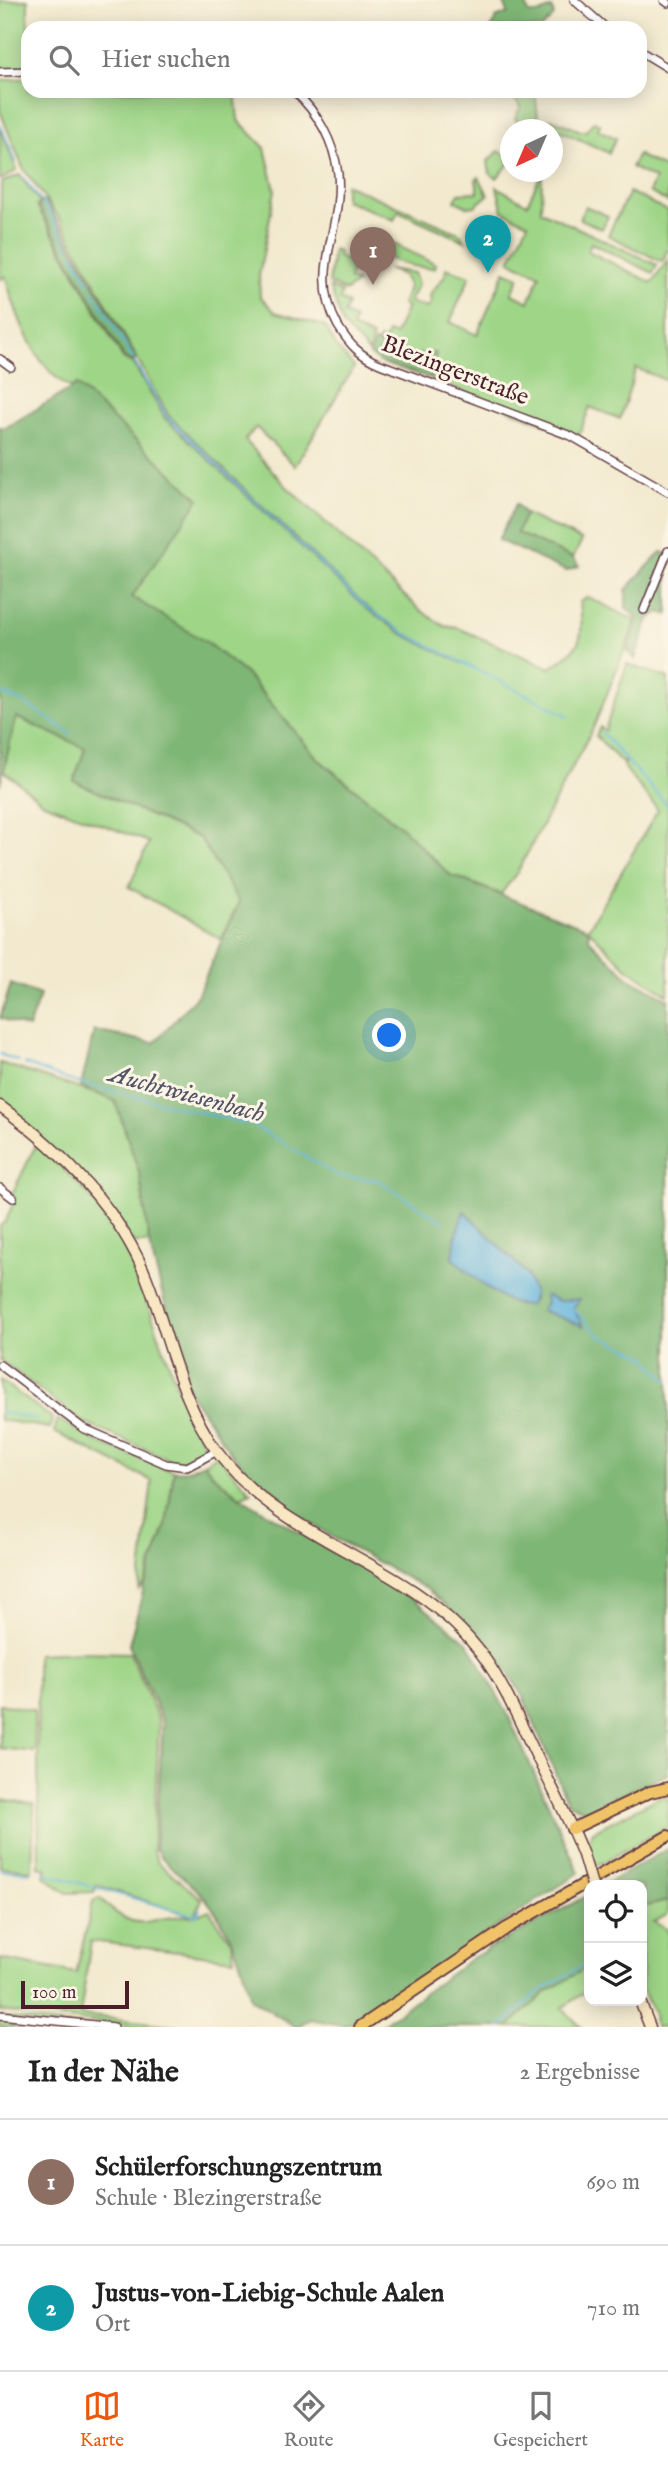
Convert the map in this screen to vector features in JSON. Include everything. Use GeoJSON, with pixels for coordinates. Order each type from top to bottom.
{"type":"FeatureCollection","features":[{"type":"Feature","properties":{"kind":"main road"},"geometry":{"type":"LineString","coordinates":[[572,1829],[650,1792],[668,1788]]}},
{"type":"Feature","properties":{"kind":"main road"},"geometry":{"type":"LineString","coordinates":[[359,2027],[487,1940],[668,1836]]}},
{"type":"Feature","properties":{"kind":"street"},"geometry":{"type":"LineString","coordinates":[[573,0],[598,21]]}},
{"type":"Feature","properties":{"kind":"street"},"geometry":{"type":"LineString","coordinates":[[647,55],[668,68]]}},
{"type":"Feature","properties":{"kind":"street"},"geometry":{"type":"LineString","coordinates":[[0,72],[21,71]]}},
{"type":"Feature","properties":{"kind":"street","name":"Blezingerstraße"},"geometry":{"type":"LineString","coordinates":[[300,98],[316,115],[335,158],[337,206],[324,271],[324,291],[331,314],[357,352],[368,359],[571,436],[668,492]]}},
{"type":"Feature","properties":{"kind":"street"},"geometry":{"type":"LineString","coordinates":[[0,359],[11,367]]}},
{"type":"Feature","properties":{"kind":"street"},"geometry":{"type":"LineString","coordinates":[[644,610],[668,551]]}},
{"type":"Feature","properties":{"kind":"street"},"geometry":{"type":"LineString","coordinates":[[0,1106],[51,1147],[83,1179],[129,1243],[149,1284],[181,1381],[217,1451],[253,1491],[293,1523],[414,1591],[468,1636],[493,1666],[572,1829],[590,1880]]}},
{"type":"Feature","properties":{"kind":"street"},"geometry":{"type":"LineString","coordinates":[[0,1188],[13,1198]]}},
{"type":"Feature","properties":{"kind":"street"},"geometry":{"type":"LineString","coordinates":[[0,1365],[83,1428],[166,1464],[187,1467],[217,1451]]}},
{"type":"Feature","properties":{"kind":"street"},"geometry":{"type":"LineString","coordinates":[[642,2006],[650,2027]]}},
{"type":"Feature","properties":{"kind":"street"},"geometry":{"type":"LineString","coordinates":[[0,2015],[114,2027]]}},
{"type":"Feature","properties":{"kind":"green space"},"geometry":{"type":"Polygon","coordinates":[[[28,0],[28,21],[21,21],[21,68],[0,68],[0,1],[28,0]]]}},
{"type":"Feature","properties":{"kind":"green space"},"geometry":{"type":"Polygon","coordinates":[[[503,0],[524,0],[529,13],[538,14],[552,8],[554,16],[549,21],[494,21],[508,13],[503,0]]]}},
{"type":"Feature","properties":{"kind":"green space"},"geometry":{"type":"Polygon","coordinates":[[[21,79],[21,98],[236,98],[238,120],[265,148],[275,190],[259,276],[260,296],[275,312],[325,326],[337,348],[354,367],[295,466],[256,427],[245,440],[285,485],[420,610],[444,626],[458,628],[550,668],[575,648],[582,625],[580,602],[588,597],[636,621],[594,726],[518,871],[501,894],[450,875],[401,827],[318,759],[246,674],[132,597],[77,385],[72,388],[47,368],[28,339],[5,276],[0,280],[1,183],[19,175],[40,202],[37,206],[123,359],[133,363],[165,418],[367,609],[404,635],[462,663],[404,633],[367,607],[168,415],[60,219],[23,168],[0,111],[0,81],[21,79]]]}},
{"type":"Feature","properties":{"kind":"green space"},"geometry":{"type":"Polygon","coordinates":[[[513,98],[536,98],[538,118],[515,119],[521,106],[513,98]]]}},
{"type":"Feature","properties":{"kind":"green space"},"geometry":{"type":"Polygon","coordinates":[[[594,121],[600,124],[598,130],[616,138],[609,153],[563,132],[563,124],[581,131],[586,131],[594,121]]]}},
{"type":"Feature","properties":{"kind":"green space"},"geometry":{"type":"Polygon","coordinates":[[[0,127],[17,170],[0,180],[0,127]]]}},
{"type":"Feature","properties":{"kind":"green space"},"geometry":{"type":"Polygon","coordinates":[[[500,152],[500,174],[497,178],[490,174],[488,161],[500,152]]]}},
{"type":"Feature","properties":{"kind":"green space"},"geometry":{"type":"Polygon","coordinates":[[[638,155],[668,170],[668,202],[649,192],[655,179],[631,167],[638,155]]]}},
{"type":"Feature","properties":{"kind":"green space"},"geometry":{"type":"Polygon","coordinates":[[[479,177],[488,195],[475,206],[468,207],[455,201],[459,193],[478,192],[476,179],[479,177]]]}},
{"type":"Feature","properties":{"kind":"green space"},"geometry":{"type":"Polygon","coordinates":[[[537,182],[542,182],[541,211],[657,265],[653,273],[591,243],[588,251],[652,283],[668,260],[668,381],[636,368],[620,419],[590,407],[578,437],[430,378],[435,353],[405,357],[377,343],[379,339],[384,341],[388,333],[395,335],[407,307],[402,304],[409,287],[403,275],[388,269],[414,273],[418,285],[409,302],[427,308],[431,304],[430,294],[445,276],[446,268],[470,276],[450,322],[477,335],[505,271],[519,277],[512,294],[529,302],[540,275],[510,261],[528,223],[503,211],[497,187],[527,204],[537,182]]]}},
{"type":"Feature","properties":{"kind":"green space"},"geometry":{"type":"Polygon","coordinates":[[[345,184],[461,234],[465,241],[398,211],[394,220],[345,200],[345,184]]]}},
{"type":"Feature","properties":{"kind":"green space"},"geometry":{"type":"Polygon","coordinates":[[[629,192],[668,211],[668,249],[662,262],[608,235],[629,192]]]}},
{"type":"Feature","properties":{"kind":"green space"},"geometry":{"type":"Polygon","coordinates":[[[45,200],[137,359],[132,362],[124,358],[38,206],[45,200]]]}},
{"type":"Feature","properties":{"kind":"green space"},"geometry":{"type":"Polygon","coordinates":[[[585,206],[608,216],[602,229],[580,219],[585,206]]]}},
{"type":"Feature","properties":{"kind":"green space"},"geometry":{"type":"Polygon","coordinates":[[[385,240],[436,264],[435,268],[413,266],[391,259],[380,250],[385,240]]]}},
{"type":"Feature","properties":{"kind":"green space"},"geometry":{"type":"Polygon","coordinates":[[[333,250],[339,252],[338,257],[349,262],[351,257],[358,260],[361,269],[354,266],[349,279],[357,283],[346,291],[329,283],[333,250]]]}},
{"type":"Feature","properties":{"kind":"green space"},"geometry":{"type":"Polygon","coordinates":[[[330,287],[342,292],[340,300],[348,304],[344,314],[355,319],[352,327],[372,337],[369,353],[343,325],[330,287]]]}},
{"type":"Feature","properties":{"kind":"green space"},"geometry":{"type":"Polygon","coordinates":[[[374,342],[405,356],[436,353],[430,378],[381,363],[370,355],[374,342]]]}},
{"type":"Feature","properties":{"kind":"green space"},"geometry":{"type":"Polygon","coordinates":[[[77,385],[199,499],[132,597],[206,642],[246,674],[318,759],[401,827],[450,875],[588,929],[589,939],[629,978],[668,999],[668,1774],[586,1811],[568,1803],[523,1697],[493,1648],[427,1589],[334,1538],[275,1500],[231,1453],[188,1390],[149,1243],[140,1175],[115,1101],[81,1087],[94,1031],[154,1043],[197,996],[239,902],[200,838],[74,781],[85,748],[16,717],[0,785],[0,427],[5,428],[77,385]],[[464,1211],[456,1235],[453,1258],[488,1289],[517,1305],[534,1300],[526,1273],[464,1211]],[[579,1300],[546,1303],[541,1310],[582,1325],[573,1308],[579,1300]]]}},
{"type":"Feature","properties":{"kind":"green space"},"geometry":{"type":"Polygon","coordinates":[[[516,504],[525,514],[517,533],[573,558],[579,566],[566,571],[498,540],[516,504]]]}},
{"type":"Feature","properties":{"kind":"green space"},"geometry":{"type":"Polygon","coordinates":[[[525,514],[582,540],[573,558],[516,533],[525,514]]]}},
{"type":"Feature","properties":{"kind":"green space"},"geometry":{"type":"Polygon","coordinates":[[[661,552],[667,554],[662,573],[668,577],[668,615],[660,612],[649,619],[635,659],[627,651],[637,618],[626,608],[626,590],[661,552]]]}},
{"type":"Feature","properties":{"kind":"green space"},"geometry":{"type":"Polygon","coordinates":[[[627,664],[668,678],[668,995],[627,968],[588,929],[658,810],[623,766],[626,760],[622,763],[596,736],[600,727],[605,730],[627,664]]]}},
{"type":"Feature","properties":{"kind":"green space"},"geometry":{"type":"Polygon","coordinates":[[[15,717],[86,748],[74,781],[200,838],[239,902],[221,939],[129,887],[149,842],[44,803],[4,771],[15,717]]]}},
{"type":"Feature","properties":{"kind":"green space"},"geometry":{"type":"Polygon","coordinates":[[[11,984],[40,995],[28,1028],[0,1018],[11,984]]]}},
{"type":"Feature","properties":{"kind":"green space"},"geometry":{"type":"Polygon","coordinates":[[[0,1063],[115,1100],[140,1175],[149,1243],[134,1243],[19,1116],[0,1101],[0,1063]]]}},
{"type":"Feature","properties":{"kind":"green space"},"geometry":{"type":"Polygon","coordinates":[[[37,1143],[87,1193],[118,1234],[134,1265],[177,1387],[204,1445],[197,1459],[176,1462],[84,1423],[0,1360],[0,1226],[6,1221],[15,1199],[12,1194],[37,1143]]]}},
{"type":"Feature","properties":{"kind":"green space"},"geometry":{"type":"Polygon","coordinates":[[[0,1380],[52,1418],[50,1428],[0,1420],[0,1380]]]}},
{"type":"Feature","properties":{"kind":"green space"},"geometry":{"type":"Polygon","coordinates":[[[58,1419],[101,1444],[174,1471],[166,1525],[145,1584],[139,1590],[152,1481],[54,1432],[58,1419]]]}},
{"type":"Feature","properties":{"kind":"green space"},"geometry":{"type":"Polygon","coordinates":[[[217,1455],[251,1492],[240,1497],[214,1476],[204,1463],[217,1455]]]}},
{"type":"Feature","properties":{"kind":"green space"},"geometry":{"type":"Polygon","coordinates":[[[204,1463],[214,1476],[240,1497],[416,1601],[468,1643],[506,1711],[579,1873],[346,2026],[310,2019],[296,2027],[251,1999],[239,1958],[221,1921],[204,1897],[166,1862],[155,1848],[163,1722],[129,1645],[145,1584],[166,1525],[174,1471],[188,1470],[204,1463]]]}},
{"type":"Feature","properties":{"kind":"green space"},"geometry":{"type":"Polygon","coordinates":[[[130,1653],[159,1721],[153,1851],[158,1863],[202,1899],[195,1916],[209,1910],[232,1943],[234,1959],[91,1941],[80,2015],[189,2027],[137,2027],[0,2011],[0,1959],[76,1973],[93,1901],[100,1898],[114,1911],[135,1922],[192,1916],[97,1885],[94,1892],[67,1893],[44,1876],[47,1869],[39,1867],[37,1654],[130,1653]]]}},
{"type":"Feature","properties":{"kind":"green space"},"geometry":{"type":"Polygon","coordinates":[[[0,1704],[34,1710],[35,1752],[0,1748],[0,1704]]]}},
{"type":"Feature","properties":{"kind":"green space"},"geometry":{"type":"Polygon","coordinates":[[[660,1797],[668,1798],[668,1827],[596,1866],[587,1844],[593,1831],[660,1797]]]}},
{"type":"Feature","properties":{"kind":"green space"},"geometry":{"type":"Polygon","coordinates":[[[0,1799],[34,1804],[32,1870],[0,1867],[0,1799]]]}},
{"type":"Feature","properties":{"kind":"green space"},"geometry":{"type":"Polygon","coordinates":[[[668,1849],[668,1901],[647,1906],[647,1880],[613,1880],[668,1849]]]}},
{"type":"Feature","properties":{"kind":"green space"},"geometry":{"type":"Polygon","coordinates":[[[584,1898],[584,1969],[546,1992],[508,2027],[379,2027],[470,1959],[584,1898]]]}},
{"type":"Feature","properties":{"kind":"green space"},"geometry":{"type":"Polygon","coordinates":[[[668,1901],[668,1914],[654,1922],[668,1930],[668,2027],[655,2027],[654,2014],[647,1999],[647,1906],[668,1901]]]}},
{"type":"Feature","properties":{"kind":"green space"},"geometry":{"type":"Polygon","coordinates":[[[584,1969],[584,1993],[562,2008],[581,2027],[508,2027],[546,1992],[584,1969]]]}},
{"type":"Feature","properties":{"kind":"green space"},"geometry":{"type":"Polygon","coordinates":[[[0,2017],[90,2027],[0,2027],[0,2017]]]}},
{"type":"Feature","properties":{"kind":"water"},"geometry":{"type":"Polygon","coordinates":[[[464,1211],[526,1273],[534,1294],[530,1305],[510,1302],[500,1296],[453,1258],[456,1235],[464,1211]]]}},
{"type":"Feature","properties":{"kind":"water"},"geometry":{"type":"Polygon","coordinates":[[[545,1295],[559,1301],[580,1299],[573,1308],[583,1326],[541,1310],[546,1303],[545,1295]]]}},
{"type":"Feature","properties":{"kind":"waterway"},"geometry":{"type":"LineString","coordinates":[[0,124],[16,162]]}},
{"type":"Feature","properties":{"kind":"waterway"},"geometry":{"type":"LineString","coordinates":[[21,175],[49,211],[69,247]]}},
{"type":"Feature","properties":{"kind":"waterway"},"geometry":{"type":"LineString","coordinates":[[72,253],[90,284]]}},
{"type":"Feature","properties":{"kind":"waterway"},"geometry":{"type":"LineString","coordinates":[[93,291],[133,359]]}},
{"type":"Feature","properties":{"kind":"waterway"},"geometry":{"type":"LineString","coordinates":[[135,363],[167,417],[366,607],[404,633],[569,716]]}},
{"type":"Feature","properties":{"kind":"waterway"},"geometry":{"type":"LineString","coordinates":[[0,693],[23,702],[71,734]]}},
{"type":"Feature","properties":{"kind":"waterway"},"geometry":{"type":"LineString","coordinates":[[602,733],[668,806]]}},
{"type":"Feature","properties":{"kind":"waterway","name":"Auchtwiesenbach"},"geometry":{"type":"LineString","coordinates":[[0,1054],[18,1061]]}},
{"type":"Feature","properties":{"kind":"waterway","name":"Auchtwiesenbach"},"geometry":{"type":"LineString","coordinates":[[25,1064],[71,1081],[253,1125],[338,1176],[378,1180],[444,1223]]}},
{"type":"Feature","properties":{"kind":"waterway","name":"Auchtwiesenbach"},"geometry":{"type":"LineString","coordinates":[[573,1308],[600,1336],[643,1355],[668,1381]]}},
{"type":"Feature","properties":{"kind":"waterway"},"geometry":{"type":"LineString","coordinates":[[0,1412],[37,1419]]}},
{"type":"Feature","properties":{"kind":"waterway"},"geometry":{"type":"LineString","coordinates":[[0,1870],[30,1872]]}},
{"type":"Feature","properties":{"kind":"waterway"},"geometry":{"type":"LineString","coordinates":[[44,1873],[196,1916],[200,1909]]}},
{"type":"Feature","properties":{"kind":"waterway"},"geometry":{"type":"LineString","coordinates":[[500,2027],[537,1993],[584,1965]]}},
{"type":"Feature","properties":{"kind":"place","name":"Justus-von-Liebig-Schule Aalen"},"geometry":{"type":"Point","coordinates":[488,273]}},
{"type":"Feature","properties":{"kind":"place","name":"Schülerforschungszentrum"},"geometry":{"type":"Point","coordinates":[373,285]}}]}
